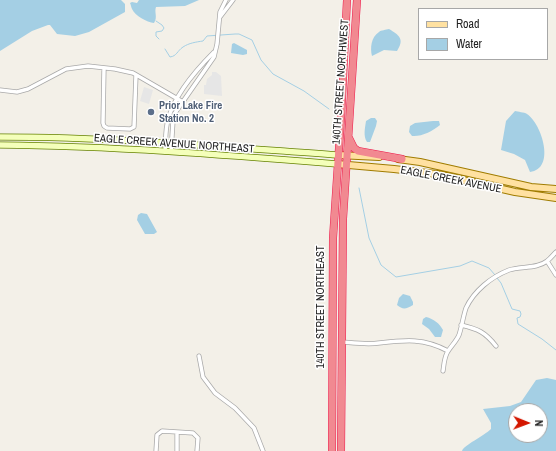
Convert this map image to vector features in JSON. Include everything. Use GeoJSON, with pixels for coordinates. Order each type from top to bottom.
{"type":"FeatureCollection","features":[{"type":"Feature","properties":{"kind":"highway","name":"140TH STREET NORTHWEST"},"geometry":{"type":"LineString","coordinates":[[337,164],[347,0]]}},
{"type":"Feature","properties":{"kind":"highway","name":"140TH STREET NORTHWEST"},"geometry":{"type":"LineString","coordinates":[[346,164],[357,0]]}},
{"type":"Feature","properties":{"kind":"highway"},"geometry":{"type":"LineString","coordinates":[[348,138],[354,148],[358,151],[402,159]]}},
{"type":"Feature","properties":{"kind":"highway","name":"140TH STREET NORTHEAST"},"geometry":{"type":"LineString","coordinates":[[332,451],[332,252],[337,164]]}},
{"type":"Feature","properties":{"kind":"highway","name":"140TH STREET NORTHEAST"},"geometry":{"type":"LineString","coordinates":[[341,451],[343,219],[346,164]]}},
{"type":"Feature","properties":{"kind":"main road","name":"EAGLE CREEK AVENUE NORTHEAST"},"geometry":{"type":"LineString","coordinates":[[0,137],[91,139],[169,143],[347,156]]}},
{"type":"Feature","properties":{"kind":"main road","name":"EAGLE CREEK AVENUE NORTHEAST"},"geometry":{"type":"LineString","coordinates":[[0,145],[168,151],[346,164]]}},
{"type":"Feature","properties":{"kind":"main road","name":"EAGLE CREEK AVENUE"},"geometry":{"type":"LineString","coordinates":[[347,156],[402,159],[531,187],[556,189]]}},
{"type":"Feature","properties":{"kind":"main road","name":"EAGLE CREEK AVENUE"},"geometry":{"type":"LineString","coordinates":[[346,164],[436,174],[515,192],[556,198]]}},
{"type":"Feature","properties":{"kind":"street"},"geometry":{"type":"LineString","coordinates":[[168,151],[175,113],[214,57],[217,44],[220,12],[226,0]]}},
{"type":"Feature","properties":{"kind":"street"},"geometry":{"type":"LineString","coordinates":[[220,18],[233,0]]}},
{"type":"Feature","properties":{"kind":"street"},"geometry":{"type":"LineString","coordinates":[[169,143],[167,122],[169,114],[200,66],[215,51]]}},
{"type":"Feature","properties":{"kind":"street"},"geometry":{"type":"LineString","coordinates":[[0,90],[17,92],[28,89],[66,69],[88,66],[115,69],[136,75],[183,102]]}},
{"type":"Feature","properties":{"kind":"street"},"geometry":{"type":"LineString","coordinates":[[104,68],[103,123],[107,128],[134,128],[136,75]]}},
{"type":"Feature","properties":{"kind":"street"},"geometry":{"type":"LineString","coordinates":[[443,371],[444,362],[448,351],[458,337],[466,308],[476,292],[483,285],[497,276],[510,270],[534,266],[547,261],[556,252]]}},
{"type":"Feature","properties":{"kind":"street"},"geometry":{"type":"LineString","coordinates":[[547,261],[556,275]]}},
{"type":"Feature","properties":{"kind":"street"},"geometry":{"type":"LineString","coordinates":[[461,325],[481,331],[488,336],[496,346]]}},
{"type":"Feature","properties":{"kind":"street"},"geometry":{"type":"LineString","coordinates":[[341,342],[378,344],[397,341],[421,341],[438,346],[448,351]]}},
{"type":"Feature","properties":{"kind":"street"},"geometry":{"type":"LineString","coordinates":[[199,356],[203,377],[215,393],[235,408],[254,428],[264,451]]}},
{"type":"Feature","properties":{"kind":"street"},"geometry":{"type":"LineString","coordinates":[[156,451],[157,435],[162,431],[193,433],[198,438],[197,451]]}},
{"type":"Feature","properties":{"kind":"street"},"geometry":{"type":"LineString","coordinates":[[177,432],[177,451]]}},
{"type":"Feature","properties":{"kind":"shaded area"},"geometry":{"type":"Polygon","coordinates":[[[212,72],[216,72],[221,76],[222,96],[204,94],[204,85],[206,85],[207,79],[212,75],[212,72]]]}},
{"type":"Feature","properties":{"kind":"shaded area"},"geometry":{"type":"Polygon","coordinates":[[[144,87],[153,90],[149,104],[140,101],[144,87]]]}},
{"type":"Feature","properties":{"kind":"water"},"geometry":{"type":"Polygon","coordinates":[[[0,0],[121,0],[125,4],[125,12],[89,32],[75,36],[57,34],[50,25],[48,25],[32,31],[0,51],[0,0]]]}},
{"type":"Feature","properties":{"kind":"water"},"geometry":{"type":"Polygon","coordinates":[[[139,0],[199,0],[185,6],[156,7],[156,19],[154,23],[142,18],[134,12],[130,3],[137,3],[139,0]]]}},
{"type":"Feature","properties":{"kind":"water"},"geometry":{"type":"Polygon","coordinates":[[[389,29],[396,33],[401,40],[397,51],[384,50],[372,56],[371,46],[374,37],[380,31],[389,29]]]}},
{"type":"Feature","properties":{"kind":"water"},"geometry":{"type":"Polygon","coordinates":[[[234,43],[247,50],[247,54],[243,55],[231,53],[232,44],[234,43]]]}},
{"type":"Feature","properties":{"kind":"water"},"geometry":{"type":"Polygon","coordinates":[[[515,111],[526,113],[533,119],[544,146],[543,163],[538,169],[530,172],[525,160],[514,154],[501,150],[506,121],[515,111]]]}},
{"type":"Feature","properties":{"kind":"water"},"geometry":{"type":"Polygon","coordinates":[[[371,118],[375,118],[377,121],[370,142],[367,142],[365,135],[366,121],[371,118]]]}},
{"type":"Feature","properties":{"kind":"water"},"geometry":{"type":"Polygon","coordinates":[[[439,121],[440,125],[427,133],[419,136],[412,136],[409,132],[410,126],[415,123],[439,121]]]}},
{"type":"Feature","properties":{"kind":"water"},"geometry":{"type":"Polygon","coordinates":[[[141,213],[147,214],[157,232],[154,234],[145,234],[137,220],[138,215],[141,213]]]}},
{"type":"Feature","properties":{"kind":"water"},"geometry":{"type":"Polygon","coordinates":[[[403,294],[410,296],[413,305],[401,308],[397,305],[399,298],[403,294]]]}},
{"type":"Feature","properties":{"kind":"water"},"geometry":{"type":"Polygon","coordinates":[[[426,317],[438,323],[443,330],[441,337],[435,337],[429,329],[422,324],[423,319],[426,317]]]}},
{"type":"Feature","properties":{"kind":"water"},"geometry":{"type":"Polygon","coordinates":[[[547,378],[556,380],[556,451],[462,451],[466,446],[491,429],[491,423],[483,409],[508,406],[508,443],[548,443],[548,403],[518,403],[521,402],[536,380],[547,378]]]}},
{"type":"Feature","properties":{"kind":"waterway"},"geometry":{"type":"LineString","coordinates":[[156,21],[164,28],[162,31],[156,32],[156,36],[159,39]]}},
{"type":"Feature","properties":{"kind":"waterway"},"geometry":{"type":"LineString","coordinates":[[165,49],[170,57],[174,56],[185,46],[203,41],[207,36],[239,34],[252,40],[261,60],[273,74],[304,91],[329,109]]}},
{"type":"Feature","properties":{"kind":"waterway"},"geometry":{"type":"LineString","coordinates":[[359,188],[369,238],[381,265],[396,277],[460,266],[472,261],[489,268],[495,275]]}},
{"type":"Feature","properties":{"kind":"waterway"},"geometry":{"type":"LineString","coordinates":[[497,278],[501,283],[512,309],[520,311],[520,317],[517,318],[518,324],[556,350]]}},
{"type":"Feature","properties":{"kind":"place","name":"Prior Lake Fire Station No. 2"},"geometry":{"type":"Point","coordinates":[151,112]}}]}
